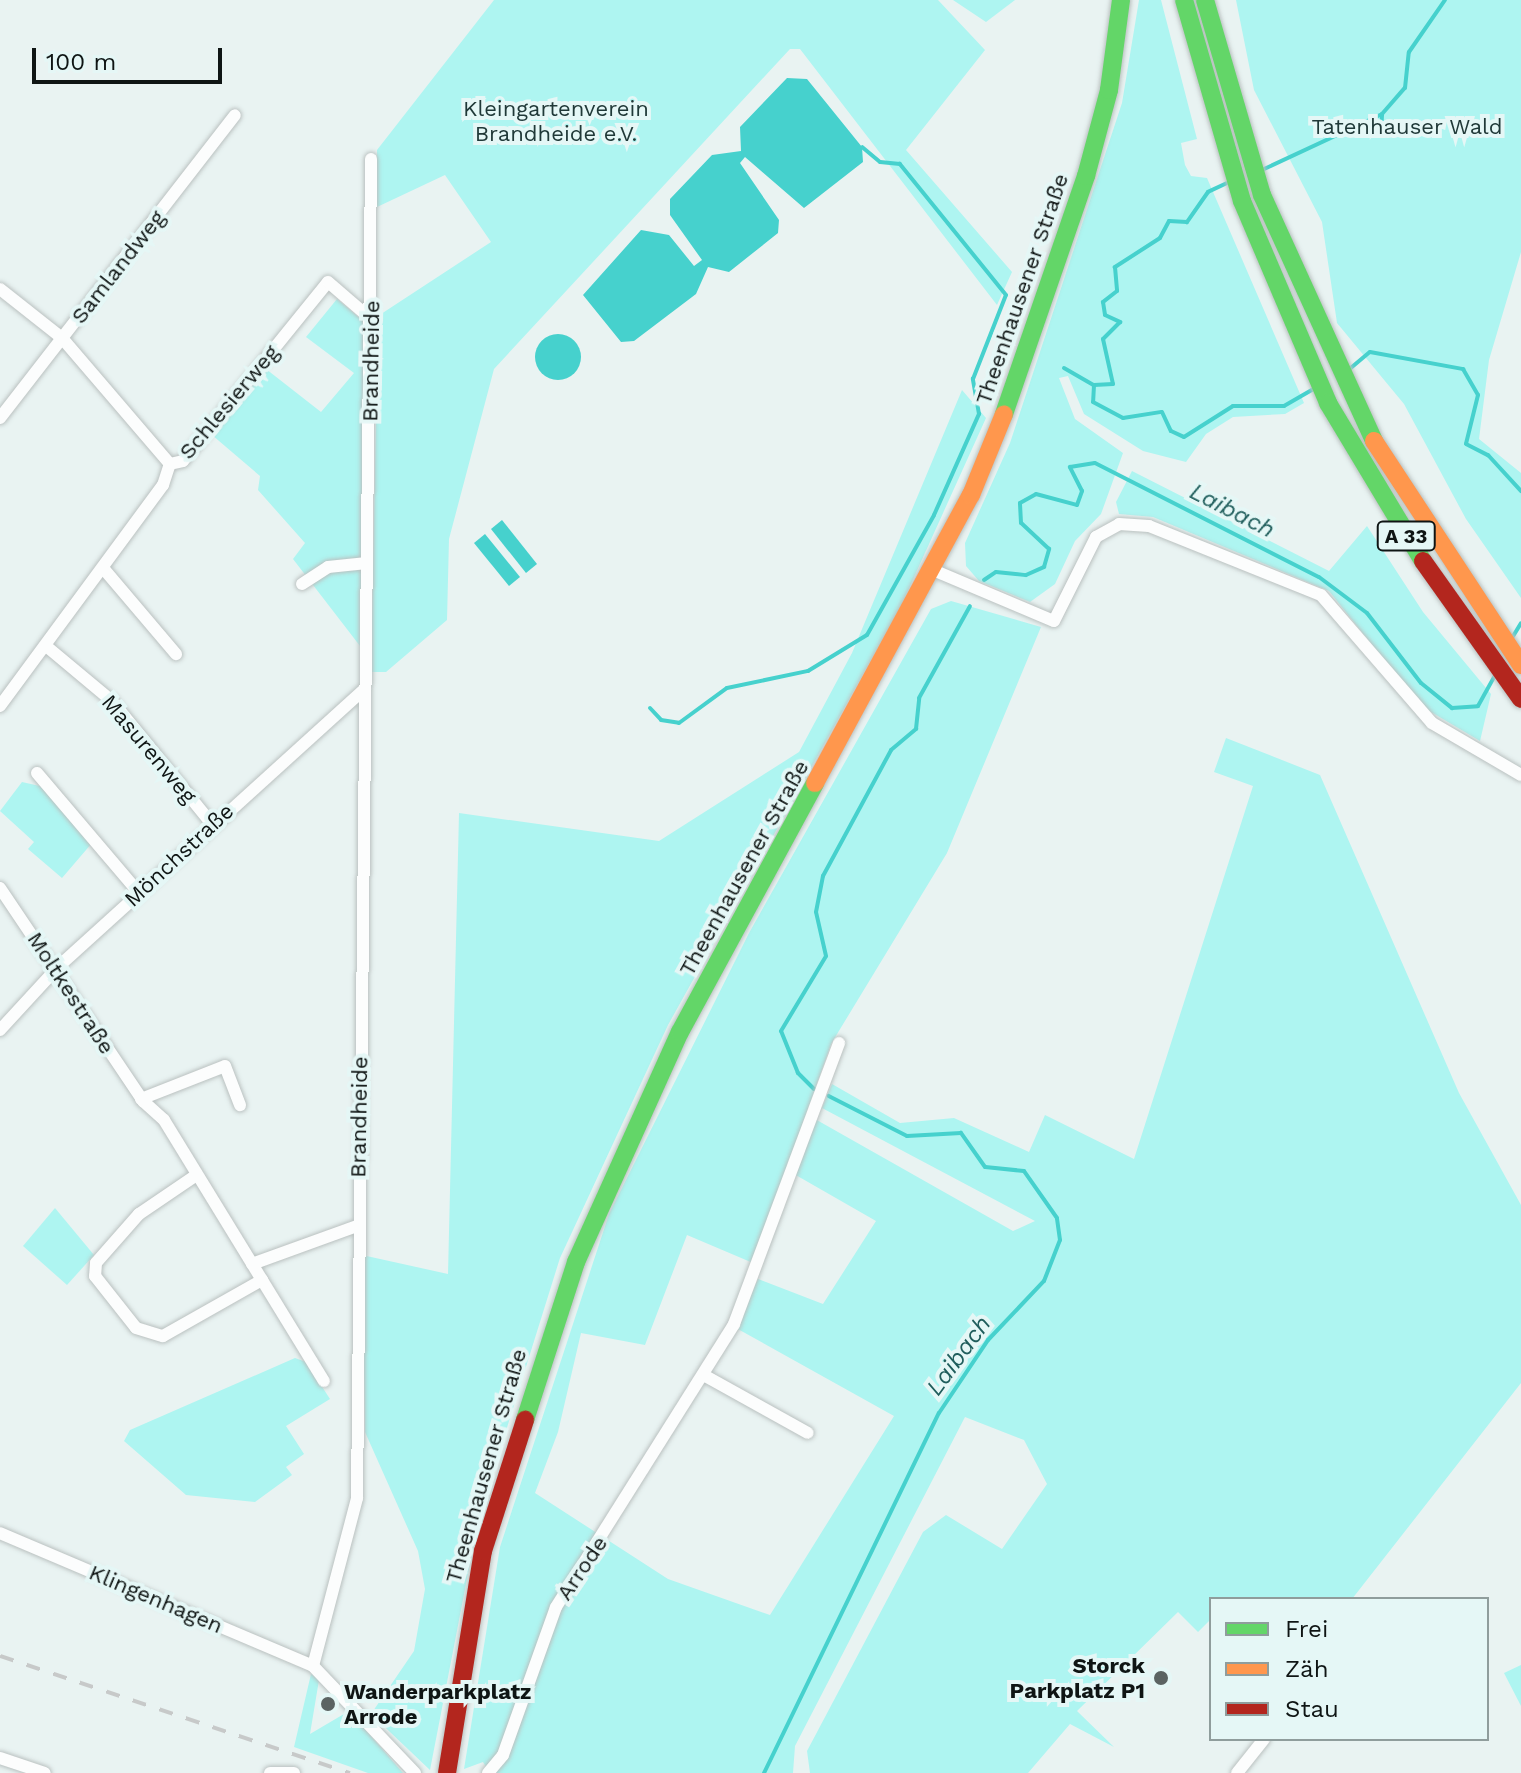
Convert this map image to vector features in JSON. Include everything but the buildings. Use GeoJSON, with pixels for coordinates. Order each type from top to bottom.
{"type":"FeatureCollection","features":[{"type":"Feature","properties":{"kind":"main road","name":"Theenhausener Straße"},"geometry":{"type":"LineString","coordinates":[[447,1773],[483,1551],[547,1338],[615,1166],[680,1032],[933,570],[1036,334],[1109,90],[1121,0]]}},
{"type":"Feature","properties":{"kind":"main road","name":"A 33"},"geometry":{"type":"LineString","coordinates":[[1184,0],[1227,159],[1242,201],[1328,403],[1375,488],[1493,663],[1521,699]]}},
{"type":"Feature","properties":{"kind":"main road","name":"A 33"},"geometry":{"type":"LineString","coordinates":[[1205,0],[1262,195],[1347,394],[1420,521],[1519,663]]}},
{"type":"Feature","properties":{"kind":"street","name":"Samlandweg"},"geometry":{"type":"LineString","coordinates":[[0,418],[235,115]]}},
{"type":"Feature","properties":{"kind":"street","name":"Brandheide"},"geometry":{"type":"LineString","coordinates":[[313,1666],[357,1498],[357,1226],[372,320],[371,159]]}},
{"type":"Feature","properties":{"kind":"street","name":"Schlesierweg"},"geometry":{"type":"LineString","coordinates":[[0,706],[163,485],[170,464],[183,461],[328,282],[372,320]]}},
{"type":"Feature","properties":{"kind":"street"},"geometry":{"type":"LineString","coordinates":[[0,289],[62,338],[170,464]]}},
{"type":"Feature","properties":{"kind":"street"},"geometry":{"type":"LineString","coordinates":[[933,570],[1054,621],[1096,537],[1119,524],[1149,526],[1321,595],[1432,723],[1521,775]]}},
{"type":"Feature","properties":{"kind":"street"},"geometry":{"type":"LineString","coordinates":[[302,584],[328,567],[367,563]]}},
{"type":"Feature","properties":{"kind":"street"},"geometry":{"type":"LineString","coordinates":[[103,568],[176,654]]}},
{"type":"Feature","properties":{"kind":"street","name":"Masurenweg"},"geometry":{"type":"LineString","coordinates":[[46,646],[112,701],[212,824]]}},
{"type":"Feature","properties":{"kind":"street","name":"Mönchstraße"},"geometry":{"type":"LineString","coordinates":[[0,1030],[58,967],[212,824],[365,689]]}},
{"type":"Feature","properties":{"kind":"street"},"geometry":{"type":"LineString","coordinates":[[37,773],[139,893]]}},
{"type":"Feature","properties":{"kind":"street","name":"Moltkestraße"},"geometry":{"type":"LineString","coordinates":[[0,888],[58,967],[141,1099],[164,1120],[195,1176],[324,1381]]}},
{"type":"Feature","properties":{"kind":"street","name":"Arrode"},"geometry":{"type":"LineString","coordinates":[[488,1773],[503,1755],[556,1607],[707,1377],[734,1324],[839,1043]]}},
{"type":"Feature","properties":{"kind":"street"},"geometry":{"type":"LineString","coordinates":[[141,1099],[225,1066],[240,1105]]}},
{"type":"Feature","properties":{"kind":"street"},"geometry":{"type":"LineString","coordinates":[[195,1176],[139,1214],[96,1263],[95,1276],[146,1336],[176,1330],[262,1280]]}},
{"type":"Feature","properties":{"kind":"street"},"geometry":{"type":"LineString","coordinates":[[252,1264],[357,1226]]}},
{"type":"Feature","properties":{"kind":"street"},"geometry":{"type":"LineString","coordinates":[[707,1377],[808,1433]]}},
{"type":"Feature","properties":{"kind":"street","name":"Klingenhagen"},"geometry":{"type":"LineString","coordinates":[[0,1533],[313,1666]]}},
{"type":"Feature","properties":{"kind":"street"},"geometry":{"type":"LineString","coordinates":[[313,1666],[415,1773]]}},
{"type":"Feature","properties":{"kind":"street"},"geometry":{"type":"LineString","coordinates":[[1237,1773],[1262,1741]]}},
{"type":"Feature","properties":{"kind":"street"},"geometry":{"type":"LineString","coordinates":[[0,1758],[45,1773]]}},
{"type":"Feature","properties":{"kind":"street"},"geometry":{"type":"LineString","coordinates":[[270,1773],[294,1773]]}},
{"type":"Feature","properties":{"kind":"green space","name":"Kleingartenverein Brandheide e.V."},"geometry":{"type":"Polygon","coordinates":[[[494,0],[938,0],[985,50],[906,150],[1012,272],[997,305],[800,49],[790,49],[494,369],[449,539],[447,620],[386,672],[371,672],[378,316],[491,242],[445,175],[377,207],[377,150],[494,0]]]}},
{"type":"Feature","properties":{"kind":"green space"},"geometry":{"type":"Polygon","coordinates":[[[953,0],[1015,0],[986,22],[953,0]]]}},
{"type":"Feature","properties":{"kind":"green space"},"geometry":{"type":"Polygon","coordinates":[[[1139,0],[1161,0],[1197,139],[1181,143],[1185,165],[1191,176],[1207,178],[1304,403],[1285,414],[1233,417],[1206,434],[1186,462],[1143,451],[1084,414],[1068,376],[1059,378],[1075,419],[1123,453],[1101,514],[1075,541],[1055,584],[1030,602],[979,581],[966,566],[965,543],[1010,443],[1122,103],[1139,0]]]}},
{"type":"Feature","properties":{"kind":"green space","name":"Tatenhauser Wald"},"geometry":{"type":"Polygon","coordinates":[[[1236,0],[1521,0],[1521,252],[1489,360],[1479,439],[1521,473],[1521,598],[1466,519],[1404,404],[1337,323],[1322,222],[1254,90],[1236,0]]]}},
{"type":"Feature","properties":{"kind":"green space"},"geometry":{"type":"Polygon","coordinates":[[[337,299],[369,326],[360,646],[293,559],[305,543],[258,490],[260,476],[212,435],[266,369],[321,412],[354,373],[306,337],[337,299]]]}},
{"type":"Feature","properties":{"kind":"green space"},"geometry":{"type":"Polygon","coordinates":[[[962,390],[986,418],[901,606],[668,1025],[560,1258],[479,1517],[430,1770],[371,1714],[414,1651],[425,1589],[418,1551],[365,1432],[362,1255],[448,1274],[459,813],[659,841],[799,752],[852,653],[962,390]]]}},
{"type":"Feature","properties":{"kind":"green space"},"geometry":{"type":"Polygon","coordinates":[[[1132,471],[1329,571],[1367,526],[1423,612],[1491,694],[1480,741],[1421,706],[1329,591],[1153,517],[1119,514],[1116,502],[1132,471]]]}},
{"type":"Feature","properties":{"kind":"green space"},"geometry":{"type":"Polygon","coordinates":[[[951,601],[1041,627],[947,853],[831,1044],[753,1263],[687,1235],[645,1345],[581,1333],[558,1432],[535,1493],[668,1579],[770,1615],[894,1416],[736,1328],[758,1279],[823,1304],[876,1221],[794,1174],[815,1119],[1013,1231],[1035,1221],[822,1108],[832,1084],[900,1123],[954,1118],[1029,1152],[1045,1115],[1134,1159],[1253,786],[1214,772],[1226,738],[1320,775],[1459,1093],[1521,1205],[1521,1383],[1354,1597],[1209,1597],[1209,1621],[1198,1632],[1178,1612],[1077,1711],[1114,1747],[1070,1724],[1028,1773],[810,1773],[807,1751],[923,1532],[946,1515],[1002,1549],[1047,1484],[1024,1440],[965,1417],[795,1746],[793,1773],[490,1773],[483,1762],[464,1769],[500,1547],[609,1214],[749,933],[931,609],[951,601]]]}},
{"type":"Feature","properties":{"kind":"green space"},"geometry":{"type":"Polygon","coordinates":[[[22,782],[44,787],[92,843],[62,878],[28,849],[34,842],[0,811],[22,782]]]}},
{"type":"Feature","properties":{"kind":"green space"},"geometry":{"type":"Polygon","coordinates":[[[55,1208],[94,1255],[67,1285],[23,1246],[55,1208]]]}},
{"type":"Feature","properties":{"kind":"green space"},"geometry":{"type":"Polygon","coordinates":[[[295,1358],[306,1362],[330,1399],[286,1426],[304,1454],[286,1467],[292,1475],[255,1502],[186,1495],[124,1441],[130,1430],[295,1358]]]}},
{"type":"Feature","properties":{"kind":"green space"},"geometry":{"type":"Polygon","coordinates":[[[1521,1665],[1521,1706],[1504,1673],[1521,1665]]]}},
{"type":"Feature","properties":{"kind":"green space"},"geometry":{"type":"Polygon","coordinates":[[[311,1674],[319,1680],[310,1734],[349,1711],[403,1773],[368,1773],[294,1747],[311,1674]]]}},
{"type":"Feature","properties":{"kind":"shaded area"},"geometry":{"type":"Polygon","coordinates":[[[787,78],[807,79],[862,147],[863,162],[804,208],[745,157],[740,163],[779,220],[778,233],[729,272],[708,267],[696,294],[634,341],[621,342],[583,295],[641,230],[669,235],[694,266],[702,260],[670,215],[670,199],[712,155],[741,151],[740,127],[787,78]]]}},
{"type":"Feature","properties":{"kind":"shaded area"},"geometry":{"type":"Polygon","coordinates":[[[558,334],[567,335],[574,341],[580,348],[580,366],[574,373],[567,379],[558,380],[549,379],[542,373],[536,366],[535,357],[536,348],[542,341],[549,335],[558,334]]]}},
{"type":"Feature","properties":{"kind":"shaded area"},"geometry":{"type":"Polygon","coordinates":[[[502,520],[537,564],[526,573],[491,529],[502,520]]]}},
{"type":"Feature","properties":{"kind":"shaded area"},"geometry":{"type":"Polygon","coordinates":[[[485,534],[520,577],[509,586],[474,543],[485,534]]]}},
{"type":"Feature","properties":{"kind":"waterway","name":"Laibach"},"geometry":{"type":"LineString","coordinates":[[1262,170],[1382,114],[1405,88],[1409,52],[1445,0]]}},
{"type":"Feature","properties":{"kind":"waterway"},"geometry":{"type":"LineString","coordinates":[[1381,134],[1382,114]]}},
{"type":"Feature","properties":{"kind":"waterway"},"geometry":{"type":"LineString","coordinates":[[650,708],[661,720],[679,723],[727,688],[808,671],[867,635],[934,515],[979,414],[973,379],[1006,295],[900,164],[880,162],[862,147]]}},
{"type":"Feature","properties":{"kind":"waterway","name":"Laibach"},"geometry":{"type":"LineString","coordinates":[[1227,183],[1208,192],[1187,222],[1169,221],[1160,238],[1115,267],[1117,291],[1103,302],[1105,315],[1120,322],[1103,339],[1113,384],[1094,385],[1093,402],[1123,418],[1162,412],[1171,431],[1184,437],[1233,406],[1284,406],[1313,389]]}},
{"type":"Feature","properties":{"kind":"waterway","name":"Laibach"},"geometry":{"type":"LineString","coordinates":[[1346,372],[1370,352],[1463,369],[1478,395],[1466,444],[1488,455],[1521,491]]}},
{"type":"Feature","properties":{"kind":"waterway"},"geometry":{"type":"LineString","coordinates":[[1064,368],[1094,385]]}},
{"type":"Feature","properties":{"kind":"waterway","name":"Laibach"},"geometry":{"type":"LineString","coordinates":[[984,580],[996,572],[1026,575],[1044,567],[1049,549],[1021,523],[1020,503],[1036,494],[1077,505],[1082,491],[1070,467],[1095,463],[1319,577],[1367,613],[1421,683],[1452,708],[1478,706],[1495,675]]}},
{"type":"Feature","properties":{"kind":"waterway","name":"Laibach"},"geometry":{"type":"LineString","coordinates":[[814,1089],[798,1073],[781,1031],[826,956],[816,912],[823,876],[891,750],[916,729],[919,698],[970,606]]}},
{"type":"Feature","properties":{"kind":"waterway","name":"Laibach"},"geometry":{"type":"LineString","coordinates":[[1512,638],[1521,623]]}},
{"type":"Feature","properties":{"kind":"waterway","name":"Laibach"},"geometry":{"type":"LineString","coordinates":[[764,1773],[939,1413],[988,1340],[1044,1281],[1060,1240],[1057,1218],[1024,1171],[985,1167],[961,1133],[907,1136],[829,1096]]}},
{"type":"Feature","properties":{"kind":"railway"},"geometry":{"type":"LineString","coordinates":[[0,1656],[350,1773]]}},
{"type":"Feature","properties":{"kind":"traffic: fast"},"geometry":{"type":"LineString","coordinates":[[1004,414],[1086,176],[1109,90],[1121,0]]}},
{"type":"Feature","properties":{"kind":"traffic: fast"},"geometry":{"type":"LineString","coordinates":[[1184,0],[1242,201],[1328,403],[1423,561]]}},
{"type":"Feature","properties":{"kind":"traffic: fast"},"geometry":{"type":"LineString","coordinates":[[1205,0],[1262,195],[1374,441]]}},
{"type":"Feature","properties":{"kind":"traffic: fast"},"geometry":{"type":"LineString","coordinates":[[525,1420],[576,1262],[680,1032],[815,783]]}},
{"type":"Feature","properties":{"kind":"traffic: slow"},"geometry":{"type":"LineString","coordinates":[[815,783],[971,495],[1004,414]]}},
{"type":"Feature","properties":{"kind":"traffic: slow"},"geometry":{"type":"LineString","coordinates":[[1374,441],[1521,665]]}},
{"type":"Feature","properties":{"kind":"traffic: jam"},"geometry":{"type":"LineString","coordinates":[[1423,561],[1521,699]]}},
{"type":"Feature","properties":{"kind":"traffic: jam"},"geometry":{"type":"LineString","coordinates":[[447,1773],[483,1551],[525,1420]]}},
{"type":"Feature","properties":{"kind":"place","name":"Storck Parkplatz P1"},"geometry":{"type":"Point","coordinates":[1161,1678]}},
{"type":"Feature","properties":{"kind":"place","name":"Wanderparkplatz Arrode"},"geometry":{"type":"Point","coordinates":[328,1704]}}]}
